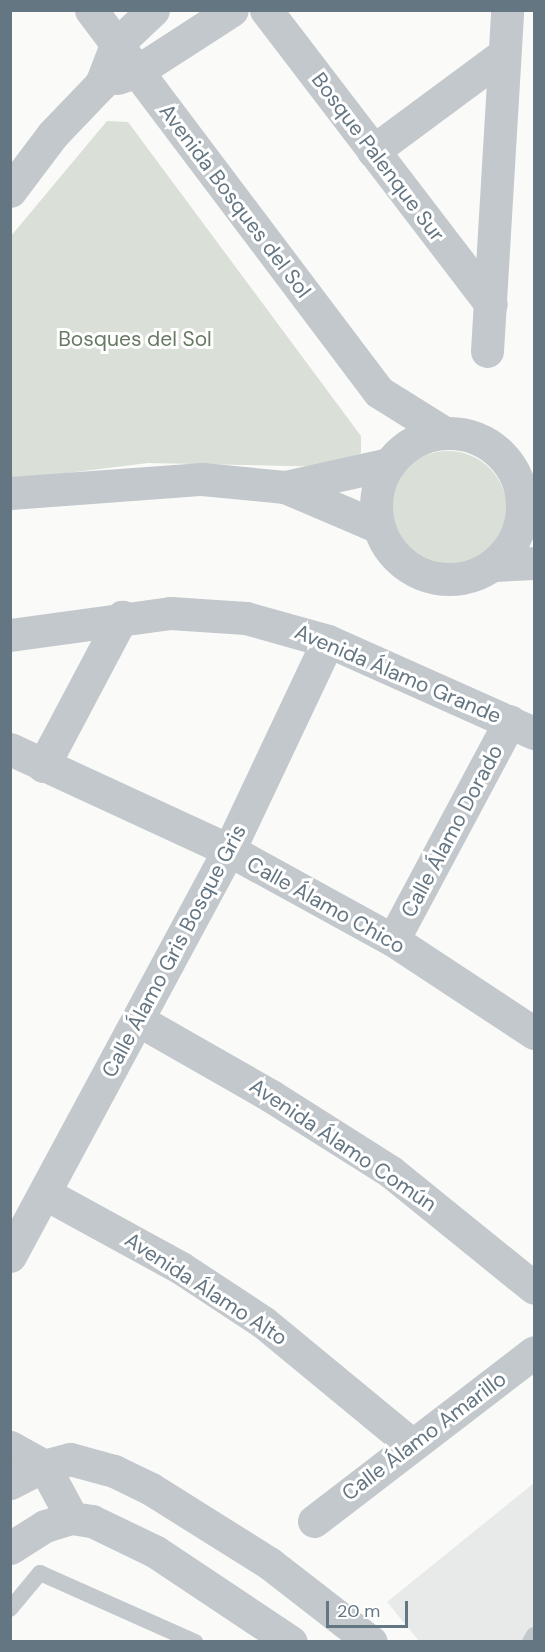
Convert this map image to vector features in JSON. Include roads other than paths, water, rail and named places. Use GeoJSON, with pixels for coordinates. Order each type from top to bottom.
{"type":"FeatureCollection","features":[{"type":"Feature","properties":{"kind":"street","name":"Avenida Bosques del Sol"},"geometry":{"type":"LineString","coordinates":[[91,10],[379,392],[443,432]]}},
{"type":"Feature","properties":{"kind":"street"},"geometry":{"type":"LineString","coordinates":[[10,191],[53,134],[101,84],[116,45],[153,10]]}},
{"type":"Feature","properties":{"kind":"street"},"geometry":{"type":"LineString","coordinates":[[101,84],[136,72],[232,10]]}},
{"type":"Feature","properties":{"kind":"street","name":"Bosque Palenque Sur"},"geometry":{"type":"LineString","coordinates":[[266,10],[491,304]]}},
{"type":"Feature","properties":{"kind":"street"},"geometry":{"type":"LineString","coordinates":[[487,351],[507,10]]}},
{"type":"Feature","properties":{"kind":"street"},"geometry":{"type":"LineString","coordinates":[[373,151],[504,54]]}},
{"type":"Feature","properties":{"kind":"street","name":"Avenida Bosques del Sol"},"geometry":{"type":"LineString","coordinates":[[379,392],[392,460]]}},
{"type":"Feature","properties":{"kind":"street"},"geometry":{"type":"LineString","coordinates":[[494,565],[514,540],[529,513],[516,474],[493,447],[461,433],[443,432],[417,440],[392,460],[379,484],[376,505],[379,528],[394,554],[406,565],[434,577],[465,577],[494,565],[534,563]]}},
{"type":"Feature","properties":{"kind":"street"},"geometry":{"type":"LineString","coordinates":[[285,487],[392,460]]}},
{"type":"Feature","properties":{"kind":"street"},"geometry":{"type":"LineString","coordinates":[[10,493],[202,480],[285,487],[379,528]]}},
{"type":"Feature","properties":{"kind":"street","name":"Avenida Álamo Grande"},"geometry":{"type":"LineString","coordinates":[[10,634],[122,617],[170,613],[246,618],[328,641],[522,727]]}},
{"type":"Feature","properties":{"kind":"street"},"geometry":{"type":"LineString","coordinates":[[43,766],[122,617]]}},
{"type":"Feature","properties":{"kind":"street","name":"Calle Álamo Gris Bosque Gris"},"geometry":{"type":"LineString","coordinates":[[10,1256],[46,1194],[229,850],[328,641]]}},
{"type":"Feature","properties":{"kind":"street","name":"Calle Álamo Dorado"},"geometry":{"type":"LineString","coordinates":[[393,940],[522,727]]}},
{"type":"Feature","properties":{"kind":"street","name":"Calle Álamo Chico"},"geometry":{"type":"LineString","coordinates":[[10,749],[229,850],[393,940],[534,1033]]}},
{"type":"Feature","properties":{"kind":"street","name":"Avenida Álamo Común"},"geometry":{"type":"LineString","coordinates":[[138,1020],[271,1096],[391,1172],[534,1288]]}},
{"type":"Feature","properties":{"kind":"street","name":"Avenida Álamo Alto"},"geometry":{"type":"LineString","coordinates":[[46,1194],[181,1268],[263,1322],[412,1445]]}},
{"type":"Feature","properties":{"kind":"street","name":"Calle Álamo Amarillo"},"geometry":{"type":"LineString","coordinates":[[314,1521],[534,1352]]}},
{"type":"Feature","properties":{"kind":"street"},"geometry":{"type":"LineString","coordinates":[[10,1447],[57,1463],[114,1471],[212,1526],[323,1602],[371,1641]]}},
{"type":"Feature","properties":{"kind":"street"},"geometry":{"type":"LineString","coordinates":[[10,1484],[57,1463]]}},
{"type":"Feature","properties":{"kind":"street"},"geometry":{"type":"LineString","coordinates":[[57,1463],[72,1518]]}},
{"type":"Feature","properties":{"kind":"street"},"geometry":{"type":"LineString","coordinates":[[10,1548],[45,1526],[72,1518],[110,1528],[156,1552],[291,1641]]}},
{"type":"Feature","properties":{"kind":"lane"},"geometry":{"type":"LineString","coordinates":[[10,1608],[40,1573],[195,1641]]}},
{"type":"Feature","properties":{"kind":"lane"},"geometry":{"type":"LineString","coordinates":[[530,1641],[534,1635]]}},
{"type":"Feature","properties":{"kind":"park label","name":"Bosques del Sol"},"geometry":{"type":"Point","coordinates":[135,339]}}]}
